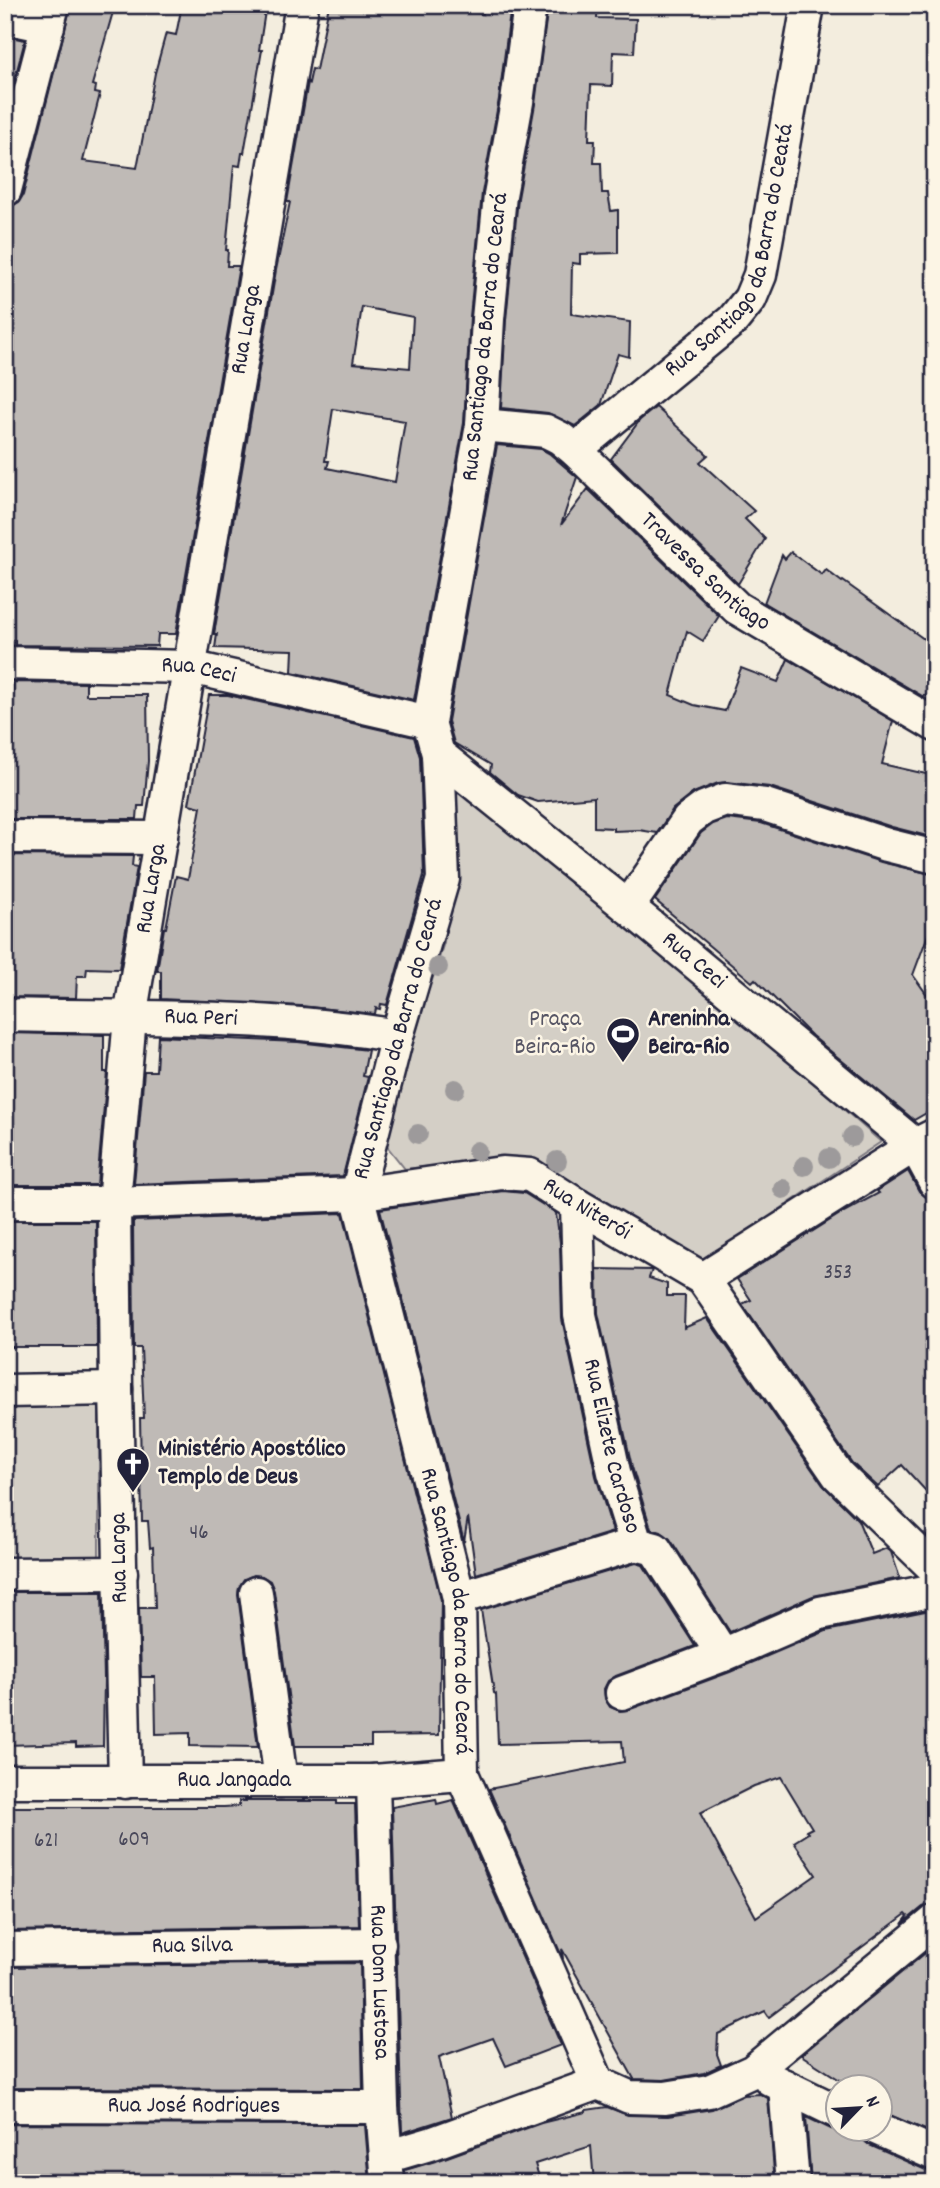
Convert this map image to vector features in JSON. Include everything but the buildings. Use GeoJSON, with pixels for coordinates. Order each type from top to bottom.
{"type":"FeatureCollection","features":[{"type":"Feature","properties":{"kind":"street","name":"Rua Larga"},"geometry":{"type":"LineString","coordinates":[[125,1782],[114,1203],[130,1017],[302,5]]}},
{"type":"Feature","properties":{"kind":"street","name":"Rua Santiago da Barra do Ceará"},"geometry":{"type":"LineString","coordinates":[[530,5],[517,102],[500,195],[488,319],[482,425],[429,722],[438,754],[443,879],[397,1036],[357,1194],[458,1598],[462,1774],[598,2083]]}},
{"type":"Feature","properties":{"kind":"street","name":"Rua Santiago da Barra do Ceatá"},"geometry":{"type":"LineString","coordinates":[[575,450],[733,320],[750,299],[760,275],[808,5]]}},
{"type":"Feature","properties":{"kind":"street"},"geometry":{"type":"LineString","coordinates":[[5,17],[50,16],[5,190]]}},
{"type":"Feature","properties":{"kind":"street","name":"Travessa Santiago"},"geometry":{"type":"LineString","coordinates":[[482,425],[546,431],[560,438],[737,608],[935,725]]}},
{"type":"Feature","properties":{"kind":"street","name":"Rua Ceci"},"geometry":{"type":"LineString","coordinates":[[5,663],[190,667],[429,722]]}},
{"type":"Feature","properties":{"kind":"street","name":"Rua Ceci"},"geometry":{"type":"LineString","coordinates":[[438,754],[925,1140],[935,1182]]}},
{"type":"Feature","properties":{"kind":"street"},"geometry":{"type":"LineString","coordinates":[[628,907],[688,820],[704,808],[725,800],[765,805],[887,845],[935,857]]}},
{"type":"Feature","properties":{"kind":"street"},"geometry":{"type":"LineString","coordinates":[[5,837],[161,838]]}},
{"type":"Feature","properties":{"kind":"street","name":"Rua Peri"},"geometry":{"type":"LineString","coordinates":[[5,1015],[254,1021],[341,1027],[397,1036]]}},
{"type":"Feature","properties":{"kind":"street"},"geometry":{"type":"LineString","coordinates":[[703,1279],[925,1140]]}},
{"type":"Feature","properties":{"kind":"street","name":"Rua Niterói"},"geometry":{"type":"LineString","coordinates":[[5,1203],[114,1203],[357,1194],[502,1174],[530,1175],[703,1279],[838,1475],[935,1569]]}},
{"type":"Feature","properties":{"kind":"street","name":"Rua Elizete Cardoso"},"geometry":{"type":"LineString","coordinates":[[577,1205],[580,1315],[614,1472],[636,1544],[655,1549],[723,1655]]}},
{"type":"Feature","properties":{"kind":"street"},"geometry":{"type":"LineString","coordinates":[[5,1391],[116,1389]]}},
{"type":"Feature","properties":{"kind":"street"},"geometry":{"type":"LineString","coordinates":[[458,1598],[636,1544]]}},
{"type":"Feature","properties":{"kind":"street"},"geometry":{"type":"LineString","coordinates":[[5,1574],[121,1573]]}},
{"type":"Feature","properties":{"kind":"street"},"geometry":{"type":"LineString","coordinates":[[622,1693],[723,1655],[820,1613],[935,1590]]}},
{"type":"Feature","properties":{"kind":"street"},"geometry":{"type":"LineString","coordinates":[[256,1593],[281,1782]]}},
{"type":"Feature","properties":{"kind":"street","name":"Rua Jangada"},"geometry":{"type":"LineString","coordinates":[[5,1781],[373,1781],[462,1774]]}},
{"type":"Feature","properties":{"kind":"street","name":"Rua Dom Lustosa"},"geometry":{"type":"LineString","coordinates":[[373,1781],[382,2107],[387,2170]]}},
{"type":"Feature","properties":{"kind":"street"},"geometry":{"type":"LineString","coordinates":[[387,2170],[433,2143],[598,2083],[629,2097],[665,2098],[709,2091],[753,2071],[935,1921]]}},
{"type":"Feature","properties":{"kind":"street","name":"Rua Silva"},"geometry":{"type":"LineString","coordinates":[[5,1949],[379,1944]]}},
{"type":"Feature","properties":{"kind":"street"},"geometry":{"type":"LineString","coordinates":[[753,2071],[824,2105]]}},
{"type":"Feature","properties":{"kind":"street"},"geometry":{"type":"LineString","coordinates":[[785,2086],[793,2183]]}},
{"type":"Feature","properties":{"kind":"street","name":"Rua José Rodrigues"},"geometry":{"type":"LineString","coordinates":[[5,2106],[382,2107]]}},
{"type":"Feature","properties":{"kind":"street"},"geometry":{"type":"LineString","coordinates":[[894,2137],[935,2154]]}},
{"type":"Feature","properties":{"kind":"green space","name":"Areninha Beira-Rio"},"geometry":{"type":"Polygon","coordinates":[[[466,788],[676,962],[881,1142],[696,1265],[552,1169],[510,1158],[405,1169],[382,1140],[444,942],[454,796],[466,788]]]}},
{"type":"Feature","properties":{"kind":"green space"},"geometry":{"type":"Polygon","coordinates":[[[5,1404],[99,1406],[99,1566],[5,1564],[5,1404]]]}},
{"type":"Feature","properties":{"kind":"place","name":"Areninha Beira-Rio"},"geometry":{"type":"Point","coordinates":[623,1064]}},
{"type":"Feature","properties":{"kind":"place","name":"Ministério Apostólico Templo de Deus"},"geometry":{"type":"Point","coordinates":[133,1494]}},
{"type":"Feature","properties":{"kind":"park label","name":"Praça Beira-Rio"},"geometry":{"type":"Point","coordinates":[555,1034]}}]}
